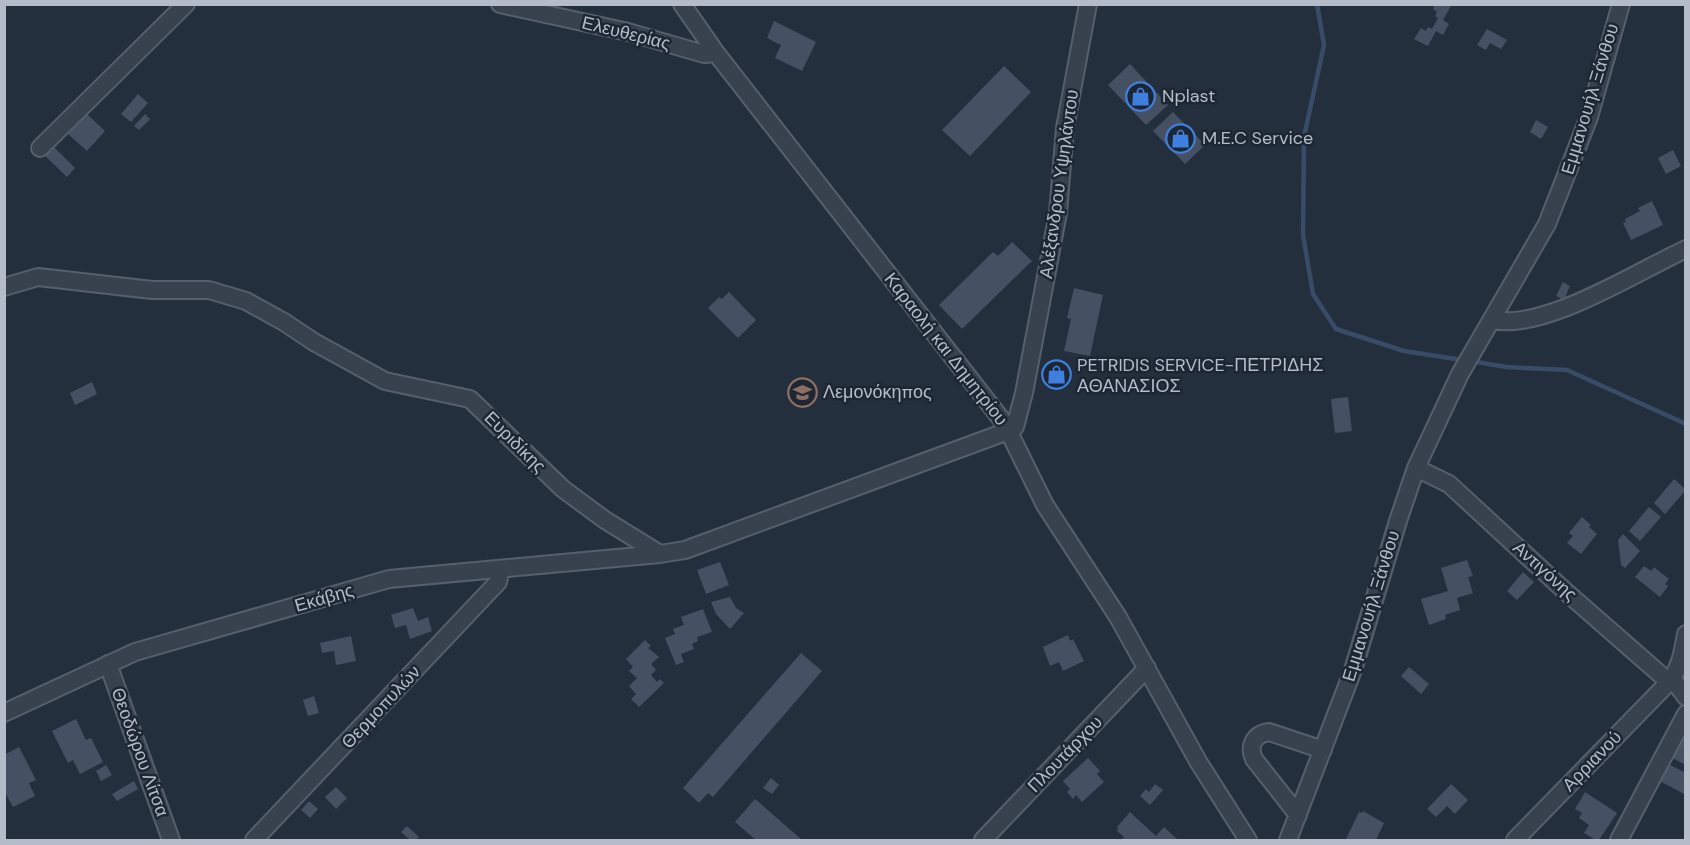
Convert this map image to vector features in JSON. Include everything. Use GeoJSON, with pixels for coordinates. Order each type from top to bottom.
{"type":"FeatureCollection","features":[{"type":"Feature","properties":{"kind":"street"},"geometry":{"type":"LineString","coordinates":[[40,148],[186,4]]}},
{"type":"Feature","properties":{"kind":"street","name":"Ελευθερίας"},"geometry":{"type":"LineString","coordinates":[[500,4],[628,32],[704,54],[716,53]]}},
{"type":"Feature","properties":{"kind":"street","name":"Καραολή και Δημητρίου"},"geometry":{"type":"LineString","coordinates":[[682,4],[716,53],[1008,431],[1045,505],[1118,617],[1199,763],[1248,840]]}},
{"type":"Feature","properties":{"kind":"street","name":"Αλέξανδρου Υψηλάντου"},"geometry":{"type":"LineString","coordinates":[[1008,431],[1015,426],[1024,393],[1056,224],[1065,128],[1088,4]]}},
{"type":"Feature","properties":{"kind":"street","name":"Εμμανουήλ Ξάνθου"},"geometry":{"type":"LineString","coordinates":[[1287,840],[1360,649],[1416,468],[1460,374],[1534,248],[1561,190],[1589,117],[1621,4]]}},
{"type":"Feature","properties":{"kind":"street"},"geometry":{"type":"LineString","coordinates":[[1492,320],[1521,321],[1573,305],[1686,249]]}},
{"type":"Feature","properties":{"kind":"street","name":"Ευριδίκης"},"geometry":{"type":"LineString","coordinates":[[4,287],[38,278],[152,290],[209,290],[246,301],[385,381],[470,399],[563,489],[605,520],[660,554]]}},
{"type":"Feature","properties":{"kind":"street"},"geometry":{"type":"LineString","coordinates":[[660,554],[698,546],[1008,431]]}},
{"type":"Feature","properties":{"kind":"street","name":"Αντιγόνης"},"geometry":{"type":"LineString","coordinates":[[1416,468],[1449,484],[1565,591],[1670,680],[1686,697]]}},
{"type":"Feature","properties":{"kind":"street","name":"Εκάβης"},"geometry":{"type":"LineString","coordinates":[[4,713],[135,652],[388,579],[660,554]]}},
{"type":"Feature","properties":{"kind":"street","name":"Θερμοπυλών"},"geometry":{"type":"LineString","coordinates":[[254,840],[498,582],[501,569]]}},
{"type":"Feature","properties":{"kind":"street"},"geometry":{"type":"LineString","coordinates":[[1670,680],[1678,670],[1686,634]]}},
{"type":"Feature","properties":{"kind":"street","name":"Θεοδώρου Λίτσα"},"geometry":{"type":"LineString","coordinates":[[108,664],[171,840]]}},
{"type":"Feature","properties":{"kind":"street","name":"Πλουτάρχου"},"geometry":{"type":"LineString","coordinates":[[983,840],[1147,668]]}},
{"type":"Feature","properties":{"kind":"street","name":"Αρριανού"},"geometry":{"type":"LineString","coordinates":[[1526,837],[1670,680]]}},
{"type":"Feature","properties":{"kind":"street"},"geometry":{"type":"LineString","coordinates":[[1619,840],[1686,714]]}},
{"type":"Feature","properties":{"kind":"street"},"geometry":{"type":"LineString","coordinates":[[1298,815],[1254,759],[1251,745],[1261,733],[1269,732],[1323,750]]}},
{"type":"Feature","properties":{"kind":"building"},"geometry":{"type":"Polygon","coordinates":[[[1435,4],[1451,6],[1443,20],[1449,24],[1443,35],[1436,31],[1428,46],[1414,39],[1421,28],[1426,31],[1428,27],[1432,29],[1438,18],[1435,16],[1437,12],[1433,9],[1435,4]]]}},
{"type":"Feature","properties":{"kind":"building"},"geometry":{"type":"Polygon","coordinates":[[[774,21],[816,42],[802,71],[775,58],[781,45],[767,38],[774,21]]]}},
{"type":"Feature","properties":{"kind":"building"},"geometry":{"type":"Polygon","coordinates":[[[1487,29],[1507,40],[1501,49],[1490,43],[1486,50],[1477,45],[1487,29]]]}},
{"type":"Feature","properties":{"kind":"building"},"geometry":{"type":"Polygon","coordinates":[[[1130,64],[1168,105],[1146,125],[1108,85],[1130,64]]]}},
{"type":"Feature","properties":{"kind":"building"},"geometry":{"type":"Polygon","coordinates":[[[1004,66],[1031,92],[970,156],[942,130],[1004,66]]]}},
{"type":"Feature","properties":{"kind":"building"},"geometry":{"type":"Polygon","coordinates":[[[138,94],[148,103],[131,122],[121,114],[138,94]]]}},
{"type":"Feature","properties":{"kind":"building"},"geometry":{"type":"Polygon","coordinates":[[[1173,112],[1205,145],[1185,164],[1153,131],[1173,112]]]}},
{"type":"Feature","properties":{"kind":"building"},"geometry":{"type":"Polygon","coordinates":[[[87,114],[105,131],[87,151],[68,134],[87,114]]]}},
{"type":"Feature","properties":{"kind":"building"},"geometry":{"type":"Polygon","coordinates":[[[145,114],[150,119],[139,130],[134,126],[145,114]]]}},
{"type":"Feature","properties":{"kind":"building"},"geometry":{"type":"Polygon","coordinates":[[[1536,120],[1548,127],[1541,139],[1530,132],[1536,120]]]}},
{"type":"Feature","properties":{"kind":"building"},"geometry":{"type":"Polygon","coordinates":[[[51,144],[75,168],[67,177],[42,153],[51,144]]]}},
{"type":"Feature","properties":{"kind":"building"},"geometry":{"type":"Polygon","coordinates":[[[1673,150],[1681,166],[1666,174],[1658,158],[1673,150]]]}},
{"type":"Feature","properties":{"kind":"building"},"geometry":{"type":"Polygon","coordinates":[[[1652,201],[1663,225],[1631,240],[1623,223],[1626,222],[1625,219],[1640,211],[1638,208],[1652,201]]]}},
{"type":"Feature","properties":{"kind":"building"},"geometry":{"type":"Polygon","coordinates":[[[1012,242],[1032,261],[962,329],[939,305],[993,252],[998,256],[1012,242]]]}},
{"type":"Feature","properties":{"kind":"building"},"geometry":{"type":"Polygon","coordinates":[[[1563,282],[1570,286],[1564,300],[1556,296],[1563,282]]]}},
{"type":"Feature","properties":{"kind":"building"},"geometry":{"type":"Polygon","coordinates":[[[1074,288],[1103,295],[1090,356],[1064,351],[1071,319],[1067,318],[1074,288]]]}},
{"type":"Feature","properties":{"kind":"building"},"geometry":{"type":"Polygon","coordinates":[[[729,292],[756,320],[738,338],[708,308],[719,297],[722,299],[729,292]]]}},
{"type":"Feature","properties":{"kind":"building"},"geometry":{"type":"Polygon","coordinates":[[[92,382],[97,394],[75,405],[70,393],[92,382]]]}},
{"type":"Feature","properties":{"kind":"building"},"geometry":{"type":"Polygon","coordinates":[[[1348,397],[1352,431],[1335,433],[1331,399],[1348,397]]]}},
{"type":"Feature","properties":{"kind":"building"},"geometry":{"type":"Polygon","coordinates":[[[1674,479],[1686,490],[1665,514],[1654,503],[1674,479]]]}},
{"type":"Feature","properties":{"kind":"building"},"geometry":{"type":"Polygon","coordinates":[[[1649,507],[1661,517],[1640,541],[1629,531],[1649,507]]]}},
{"type":"Feature","properties":{"kind":"building"},"geometry":{"type":"Polygon","coordinates":[[[1582,517],[1597,534],[1581,554],[1567,543],[1573,536],[1569,533],[1582,517]]]}},
{"type":"Feature","properties":{"kind":"building"},"geometry":{"type":"Polygon","coordinates":[[[1623,534],[1640,551],[1625,568],[1621,565],[1618,540],[1623,534]]]}},
{"type":"Feature","properties":{"kind":"building"},"geometry":{"type":"Polygon","coordinates":[[[1467,560],[1473,576],[1468,577],[1473,593],[1457,598],[1460,610],[1445,615],[1446,619],[1429,625],[1421,599],[1448,591],[1441,568],[1467,560]]]}},
{"type":"Feature","properties":{"kind":"building"},"geometry":{"type":"Polygon","coordinates":[[[720,562],[729,585],[706,594],[697,570],[720,562]]]}},
{"type":"Feature","properties":{"kind":"building"},"geometry":{"type":"Polygon","coordinates":[[[1644,566],[1651,571],[1654,567],[1669,579],[1665,584],[1668,586],[1660,597],[1635,577],[1644,566]]]}},
{"type":"Feature","properties":{"kind":"building"},"geometry":{"type":"Polygon","coordinates":[[[1523,572],[1534,582],[1517,600],[1507,591],[1523,572]]]}},
{"type":"Feature","properties":{"kind":"building"},"geometry":{"type":"Polygon","coordinates":[[[730,597],[736,608],[744,613],[730,629],[716,614],[711,602],[730,597]]]}},
{"type":"Feature","properties":{"kind":"building"},"geometry":{"type":"Polygon","coordinates":[[[413,608],[418,621],[428,617],[432,631],[410,639],[406,625],[395,628],[391,615],[413,608]]]}},
{"type":"Feature","properties":{"kind":"building"},"geometry":{"type":"Polygon","coordinates":[[[703,609],[712,632],[697,637],[698,641],[692,644],[694,649],[681,654],[684,662],[676,665],[665,638],[675,634],[673,629],[684,625],[681,617],[703,609]]]}},
{"type":"Feature","properties":{"kind":"building"},"geometry":{"type":"Polygon","coordinates":[[[1068,635],[1070,641],[1073,639],[1084,661],[1063,671],[1059,662],[1050,666],[1043,647],[1068,635]]]}},
{"type":"Feature","properties":{"kind":"building"},"geometry":{"type":"Polygon","coordinates":[[[351,636],[356,661],[336,665],[334,651],[322,653],[320,643],[351,636]]]}},
{"type":"Feature","properties":{"kind":"building"},"geometry":{"type":"Polygon","coordinates":[[[645,640],[651,646],[648,648],[659,657],[651,664],[656,670],[651,675],[657,682],[660,679],[664,683],[639,707],[631,699],[636,694],[629,686],[637,678],[629,671],[633,667],[626,659],[645,640]]]}},
{"type":"Feature","properties":{"kind":"building"},"geometry":{"type":"Polygon","coordinates":[[[801,653],[822,671],[713,797],[708,793],[699,803],[683,788],[801,653]]]}},
{"type":"Feature","properties":{"kind":"building"},"geometry":{"type":"Polygon","coordinates":[[[1409,667],[1429,684],[1421,694],[1401,676],[1409,667]]]}},
{"type":"Feature","properties":{"kind":"building"},"geometry":{"type":"Polygon","coordinates":[[[314,696],[319,713],[308,716],[303,700],[314,696]]]}},
{"type":"Feature","properties":{"kind":"building"},"geometry":{"type":"Polygon","coordinates":[[[76,719],[86,740],[91,738],[103,762],[80,774],[73,760],[68,763],[52,731],[76,719]]]}},
{"type":"Feature","properties":{"kind":"building"},"geometry":{"type":"Polygon","coordinates":[[[1686,725],[1686,765],[1668,756],[1686,725]]]}},
{"type":"Feature","properties":{"kind":"building"},"geometry":{"type":"Polygon","coordinates":[[[19,747],[36,780],[29,783],[35,796],[13,807],[4,791],[4,755],[19,747]]]}},
{"type":"Feature","properties":{"kind":"building"},"geometry":{"type":"Polygon","coordinates":[[[1088,758],[1100,771],[1097,774],[1104,782],[1082,802],[1076,795],[1073,799],[1067,792],[1070,789],[1063,781],[1088,758]]]}},
{"type":"Feature","properties":{"kind":"building"},"geometry":{"type":"Polygon","coordinates":[[[1668,764],[1686,773],[1686,795],[1658,780],[1668,764]]]}},
{"type":"Feature","properties":{"kind":"building"},"geometry":{"type":"Polygon","coordinates":[[[106,765],[112,775],[101,781],[96,771],[106,765]]]}},
{"type":"Feature","properties":{"kind":"building"},"geometry":{"type":"Polygon","coordinates":[[[771,778],[779,785],[772,794],[763,788],[771,778]]]}},
{"type":"Feature","properties":{"kind":"building"},"geometry":{"type":"Polygon","coordinates":[[[134,781],[138,789],[117,801],[112,794],[134,781]]]}},
{"type":"Feature","properties":{"kind":"building"},"geometry":{"type":"Polygon","coordinates":[[[1155,784],[1163,790],[1150,805],[1140,796],[1146,789],[1149,792],[1155,784]]]}},
{"type":"Feature","properties":{"kind":"building"},"geometry":{"type":"Polygon","coordinates":[[[1451,784],[1468,800],[1455,814],[1447,806],[1436,817],[1427,809],[1451,784]]]}},
{"type":"Feature","properties":{"kind":"building"},"geometry":{"type":"Polygon","coordinates":[[[336,787],[347,798],[336,809],[325,797],[336,787]]]}},
{"type":"Feature","properties":{"kind":"building"},"geometry":{"type":"Polygon","coordinates":[[[1585,792],[1617,813],[1599,840],[1584,833],[1589,825],[1579,818],[1582,813],[1575,809],[1585,792]]]}},
{"type":"Feature","properties":{"kind":"building"},"geometry":{"type":"Polygon","coordinates":[[[755,799],[802,840],[756,840],[735,822],[755,799]]]}},
{"type":"Feature","properties":{"kind":"building"},"geometry":{"type":"Polygon","coordinates":[[[309,801],[318,809],[310,818],[301,810],[309,801]]]}},
{"type":"Feature","properties":{"kind":"building"},"geometry":{"type":"Polygon","coordinates":[[[1363,811],[1384,823],[1376,840],[1346,839],[1359,812],[1363,811]]]}},
{"type":"Feature","properties":{"kind":"building"},"geometry":{"type":"Polygon","coordinates":[[[1130,812],[1156,836],[1164,827],[1178,840],[1121,840],[1124,837],[1117,831],[1117,827],[1130,812]]]}},
{"type":"Feature","properties":{"kind":"building"},"geometry":{"type":"Polygon","coordinates":[[[407,826],[419,837],[416,840],[410,840],[401,832],[407,826]]]}},
{"type":"Feature","properties":{"kind":"waterway"},"geometry":{"type":"LineString","coordinates":[[1317,4],[1324,45],[1304,137],[1303,235],[1313,294],[1336,329],[1404,351],[1462,360]]}},
{"type":"Feature","properties":{"kind":"waterway"},"geometry":{"type":"LineString","coordinates":[[1471,361],[1506,367],[1567,370],[1686,424]]}},
{"type":"Feature","properties":{"kind":"place","name":"Nplast"},"geometry":{"type":"Point","coordinates":[1141,96]}},
{"type":"Feature","properties":{"kind":"place","name":"M.E.C Service"},"geometry":{"type":"Point","coordinates":[1181,138]}},
{"type":"Feature","properties":{"kind":"place","name":"PETRIDIS SERVICE-ΠΕΤΡΙΔΗΣ ΑΘΑΝΑΣΙΟΣ"},"geometry":{"type":"Point","coordinates":[1056,375]}},
{"type":"Feature","properties":{"kind":"place","name":"Λεμονόκηπος"},"geometry":{"type":"Point","coordinates":[802,392]}}]}
